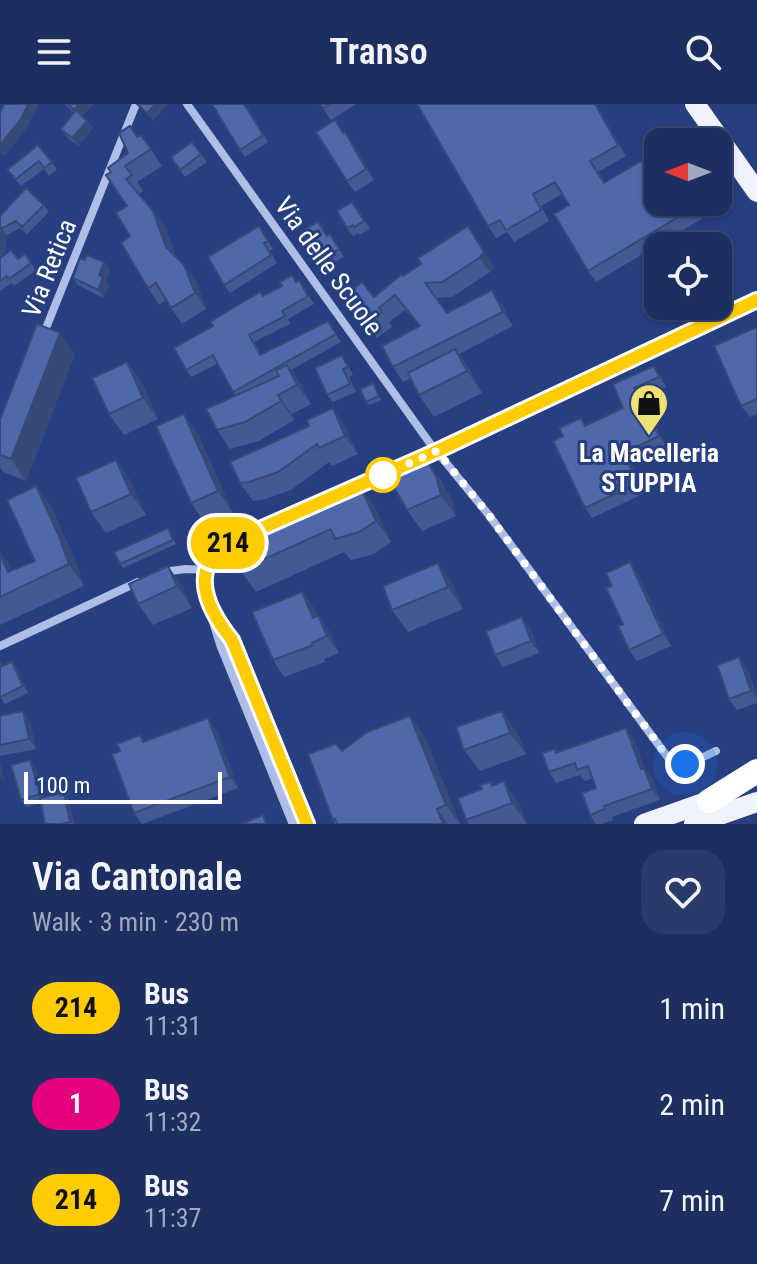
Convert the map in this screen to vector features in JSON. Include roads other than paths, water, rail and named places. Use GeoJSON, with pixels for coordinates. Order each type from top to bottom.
{"type":"FeatureCollection","features":[{"type":"Feature","properties":{"kind":"highway"},"geometry":{"type":"LineString","coordinates":[[709,801],[757,771]]}},
{"type":"Feature","properties":{"kind":"main road"},"geometry":{"type":"LineString","coordinates":[[695,104],[757,192]]}},
{"type":"Feature","properties":{"kind":"main road"},"geometry":{"type":"LineString","coordinates":[[644,824],[757,785]]}},
{"type":"Feature","properties":{"kind":"main road"},"geometry":{"type":"LineString","coordinates":[[694,824],[757,802]]}},
{"type":"Feature","properties":{"kind":"street","name":"Via Retica"},"geometry":{"type":"LineString","coordinates":[[35,354],[136,104]]}},
{"type":"Feature","properties":{"kind":"street","name":"Via delle Scuole"},"geometry":{"type":"LineString","coordinates":[[187,104],[437,451],[488,514],[669,759],[685,764],[716,751]]}},
{"type":"Feature","properties":{"kind":"street"},"geometry":{"type":"LineString","coordinates":[[296,824],[223,644],[207,593],[205,570],[211,555],[228,543],[437,451],[757,300]]}},
{"type":"Feature","properties":{"kind":"street"},"geometry":{"type":"LineString","coordinates":[[0,646],[165,570],[205,570]]}},
{"type":"Feature","properties":{"kind":"street"},"geometry":{"type":"LineString","coordinates":[[217,621],[232,640],[307,824]]}},
{"type":"Feature","properties":{"kind":"place","name":"La Macelleria STUPPIA"},"geometry":{"type":"Point","coordinates":[649,437]}}]}
